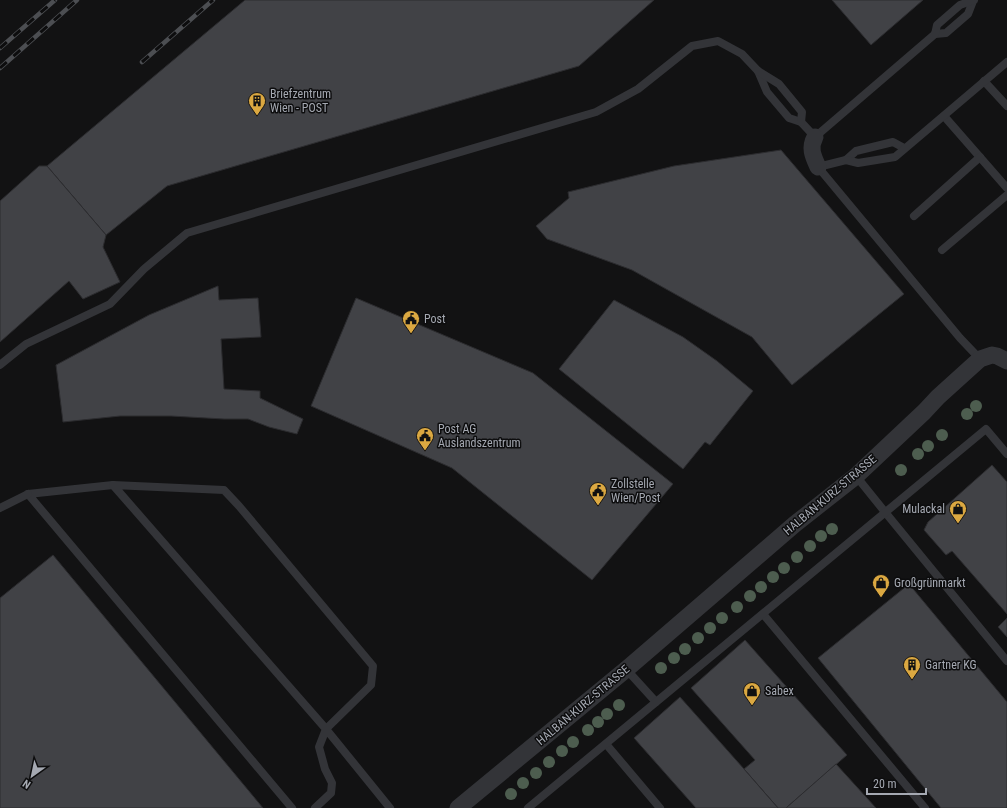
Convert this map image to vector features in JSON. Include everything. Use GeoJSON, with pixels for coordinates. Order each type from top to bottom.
{"type":"FeatureCollection","features":[{"type":"Feature","properties":{"kind":"street"},"geometry":{"type":"LineString","coordinates":[[815,137],[811,150],[818,167]]}},
{"type":"Feature","properties":{"kind":"street"},"geometry":{"type":"LineString","coordinates":[[980,359],[992,355],[1007,361]]}},
{"type":"Feature","properties":{"kind":"street","name":"HALBAN-KURZ-STRASSE"},"geometry":{"type":"LineString","coordinates":[[458,808],[626,669],[795,524],[856,476],[980,359]]}},
{"type":"Feature","properties":{"kind":"lane"},"geometry":{"type":"LineString","coordinates":[[935,34],[937,25],[960,5],[974,0]]}},
{"type":"Feature","properties":{"kind":"lane"},"geometry":{"type":"LineString","coordinates":[[758,71],[767,92],[789,118],[801,122],[815,137],[935,34],[946,33],[968,14],[974,0]]}},
{"type":"Feature","properties":{"kind":"lane"},"geometry":{"type":"LineString","coordinates":[[0,365],[26,344],[110,304],[144,269],[186,233],[596,112],[638,90],[692,46],[718,42],[742,54],[758,71],[778,84],[802,112],[801,122]]}},
{"type":"Feature","properties":{"kind":"lane"},"geometry":{"type":"LineString","coordinates":[[846,160],[858,163],[895,157],[1007,62]]}},
{"type":"Feature","properties":{"kind":"lane"},"geometry":{"type":"LineString","coordinates":[[984,81],[1007,106]]}},
{"type":"Feature","properties":{"kind":"lane"},"geometry":{"type":"LineString","coordinates":[[944,116],[1007,188]]}},
{"type":"Feature","properties":{"kind":"lane"},"geometry":{"type":"LineString","coordinates":[[904,148],[894,142],[856,151],[846,160],[818,167],[960,338],[980,359]]}},
{"type":"Feature","properties":{"kind":"lane"},"geometry":{"type":"LineString","coordinates":[[914,216],[980,157]]}},
{"type":"Feature","properties":{"kind":"lane"},"geometry":{"type":"LineString","coordinates":[[942,250],[1007,195]]}},
{"type":"Feature","properties":{"kind":"lane"},"geometry":{"type":"LineString","coordinates":[[528,808],[986,429],[1007,454]]}},
{"type":"Feature","properties":{"kind":"lane"},"geometry":{"type":"LineString","coordinates":[[856,476],[1007,661]]}},
{"type":"Feature","properties":{"kind":"lane"},"geometry":{"type":"LineString","coordinates":[[113,485],[326,729],[390,808]]}},
{"type":"Feature","properties":{"kind":"lane"},"geometry":{"type":"LineString","coordinates":[[0,508],[28,494],[113,485],[224,490],[372,666],[371,685],[326,729],[319,748],[325,769],[332,783],[331,794],[315,808]]}},
{"type":"Feature","properties":{"kind":"lane"},"geometry":{"type":"LineString","coordinates":[[28,494],[292,808]]}},
{"type":"Feature","properties":{"kind":"lane"},"geometry":{"type":"LineString","coordinates":[[763,614],[925,808]]}},
{"type":"Feature","properties":{"kind":"lane"},"geometry":{"type":"LineString","coordinates":[[626,669],[656,702]]}},
{"type":"Feature","properties":{"kind":"lane"},"geometry":{"type":"LineString","coordinates":[[606,744],[660,808]]}},
{"type":"Feature","properties":{"kind":"building","name":"Briefzentrum Wien - POST"},"geometry":{"type":"Polygon","coordinates":[[[245,0],[654,0],[579,66],[167,186],[106,235],[47,166],[245,0]]]}},
{"type":"Feature","properties":{"kind":"building"},"geometry":{"type":"Polygon","coordinates":[[[832,0],[923,0],[871,45],[832,0]]]}},
{"type":"Feature","properties":{"kind":"building"},"geometry":{"type":"Polygon","coordinates":[[[781,150],[904,294],[792,385],[752,337],[632,270],[547,239],[536,226],[569,198],[568,192],[674,166],[781,150]]]}},
{"type":"Feature","properties":{"kind":"building"},"geometry":{"type":"Polygon","coordinates":[[[39,166],[47,166],[106,235],[103,247],[120,282],[83,299],[69,281],[0,342],[0,201],[39,166]]]}},
{"type":"Feature","properties":{"kind":"building"},"geometry":{"type":"Polygon","coordinates":[[[218,286],[219,300],[258,298],[261,337],[221,339],[224,389],[260,391],[260,398],[303,419],[297,434],[269,427],[248,419],[120,416],[63,422],[56,365],[149,315],[218,286]]]}},
{"type":"Feature","properties":{"kind":"building"},"geometry":{"type":"Polygon","coordinates":[[[356,298],[533,373],[673,484],[592,580],[452,468],[311,406],[356,298]]]}},
{"type":"Feature","properties":{"kind":"building"},"geometry":{"type":"Polygon","coordinates":[[[614,300],[683,337],[717,361],[753,391],[710,445],[705,442],[683,469],[559,369],[614,300]]]}},
{"type":"Feature","properties":{"kind":"building"},"geometry":{"type":"Polygon","coordinates":[[[992,465],[1007,482],[1007,614],[952,551],[946,555],[924,530],[928,522],[992,465]]]}},
{"type":"Feature","properties":{"kind":"building"},"geometry":{"type":"Polygon","coordinates":[[[53,555],[263,808],[0,808],[0,598],[53,555]]]}},
{"type":"Feature","properties":{"kind":"building","name":"Gartner KG"},"geometry":{"type":"Polygon","coordinates":[[[909,584],[1007,702],[1007,808],[941,808],[818,658],[909,584]]]}},
{"type":"Feature","properties":{"kind":"building"},"geometry":{"type":"Polygon","coordinates":[[[1007,618],[1007,637],[998,627],[1007,618]]]}},
{"type":"Feature","properties":{"kind":"building"},"geometry":{"type":"Polygon","coordinates":[[[745,640],[847,755],[786,808],[778,808],[744,769],[755,760],[691,688],[745,640]]]}},
{"type":"Feature","properties":{"kind":"building"},"geometry":{"type":"Polygon","coordinates":[[[680,697],[778,808],[696,808],[634,738],[680,697]]]}},
{"type":"Feature","properties":{"kind":"building"},"geometry":{"type":"Polygon","coordinates":[[[836,764],[876,808],[786,808],[836,764]]]}},
{"type":"Feature","properties":{"kind":"railway"},"geometry":{"type":"LineString","coordinates":[[0,48],[55,0]]}},
{"type":"Feature","properties":{"kind":"railway"},"geometry":{"type":"LineString","coordinates":[[0,68],[77,0]]}},
{"type":"Feature","properties":{"kind":"railway"},"geometry":{"type":"LineString","coordinates":[[142,62],[213,0]]}},
{"type":"Feature","properties":{"kind":"place","name":"Briefzentrum Wien - POST"},"geometry":{"type":"Point","coordinates":[257,116]}},
{"type":"Feature","properties":{"kind":"place","name":"Post"},"geometry":{"type":"Point","coordinates":[411,334]}},
{"type":"Feature","properties":{"kind":"place","name":"Post AG Auslandszentrum"},"geometry":{"type":"Point","coordinates":[425,451]}},
{"type":"Feature","properties":{"kind":"place","name":"Zollstelle Wien/Post"},"geometry":{"type":"Point","coordinates":[598,506]}},
{"type":"Feature","properties":{"kind":"place","name":"Mulackal"},"geometry":{"type":"Point","coordinates":[958,524]}},
{"type":"Feature","properties":{"kind":"place","name":"Großgrünmarkt"},"geometry":{"type":"Point","coordinates":[881,598]}},
{"type":"Feature","properties":{"kind":"place","name":"Gartner KG"},"geometry":{"type":"Point","coordinates":[912,680]}},
{"type":"Feature","properties":{"kind":"place","name":"Sabex"},"geometry":{"type":"Point","coordinates":[752,706]}}]}
